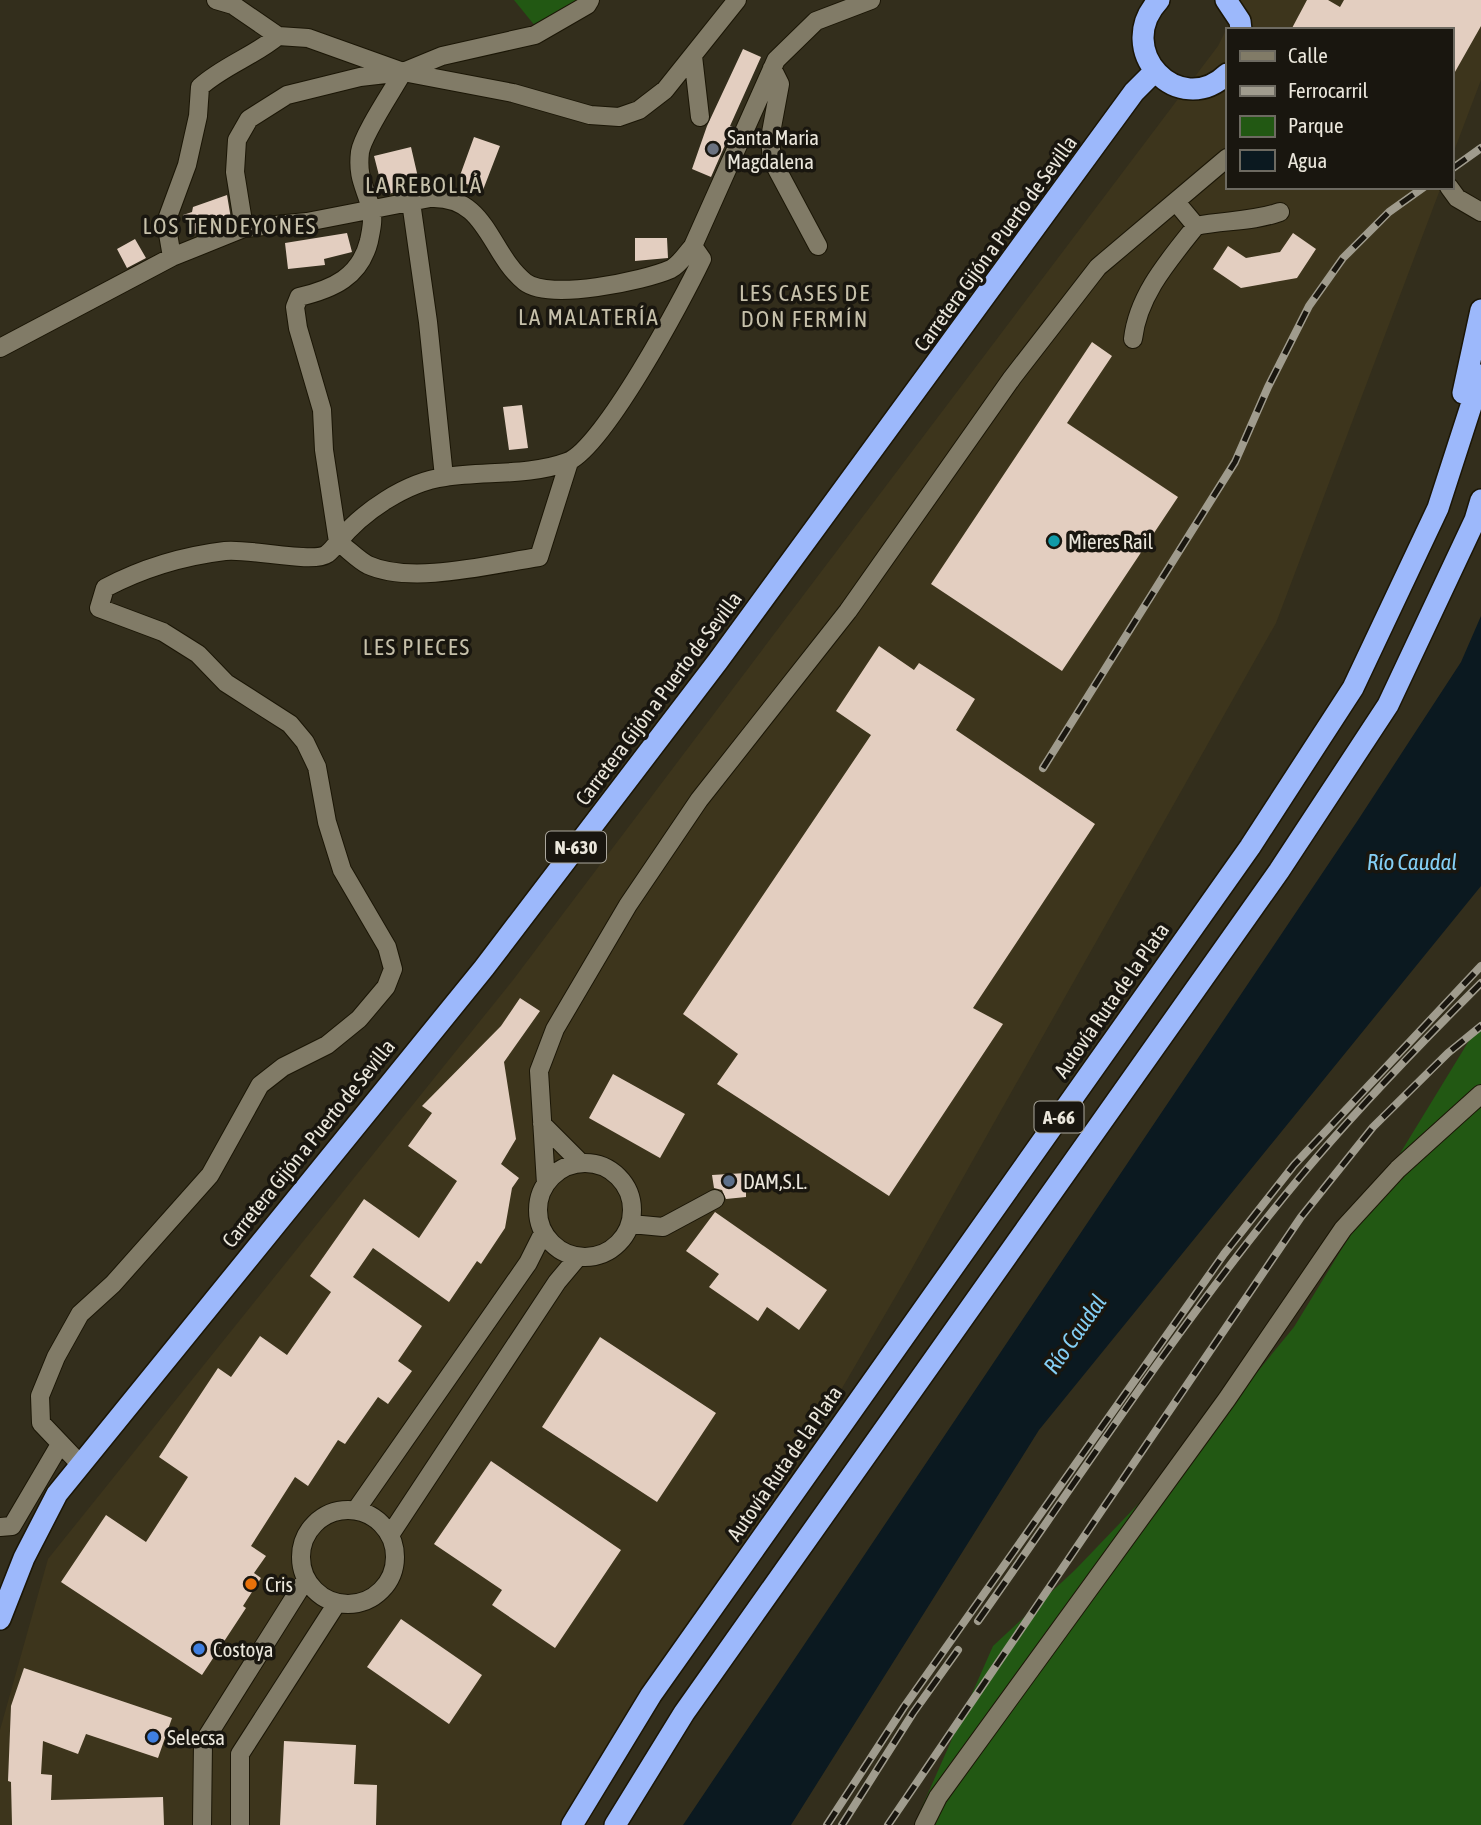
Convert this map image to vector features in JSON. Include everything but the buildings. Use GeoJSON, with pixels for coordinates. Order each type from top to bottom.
{"type":"FeatureCollection","features":[{"type":"Feature","properties":{"kind":"highway"},"geometry":{"type":"LineString","coordinates":[[1159,0],[1144,23],[1143,49],[1154,72],[1173,85],[1196,89],[1218,82],[1226,75]]}},
{"type":"Feature","properties":{"kind":"highway"},"geometry":{"type":"LineString","coordinates":[[1226,0],[1240,21],[1241,28]]}},
{"type":"Feature","properties":{"kind":"highway","name":"Carretera Gijón a Puerto de Sevilla"},"geometry":{"type":"LineString","coordinates":[[0,1619],[24,1558],[57,1494],[484,968],[718,661],[1134,92],[1154,72]]}},
{"type":"Feature","properties":{"kind":"highway"},"geometry":{"type":"LineString","coordinates":[[1438,508],[1481,310]]}},
{"type":"Feature","properties":{"kind":"highway","name":"Autovía Ruta de la Plata"},"geometry":{"type":"LineString","coordinates":[[572,1825],[651,1695],[1250,847],[1353,688],[1438,508],[1481,375]]}},
{"type":"Feature","properties":{"kind":"highway","name":"A-66"},"geometry":{"type":"LineString","coordinates":[[615,1825],[684,1713],[1279,871],[1388,705],[1475,520],[1481,500]]}},
{"type":"Feature","properties":{"kind":"street"},"geometry":{"type":"LineString","coordinates":[[216,0],[233,5],[278,36],[308,38],[403,72],[513,93],[590,115],[619,117],[639,110],[665,90],[737,0]]}},
{"type":"Feature","properties":{"kind":"street"},"geometry":{"type":"LineString","coordinates":[[244,228],[234,172],[237,140],[249,118],[287,95],[360,76],[403,72],[442,56],[535,36],[587,5],[590,0]]}},
{"type":"Feature","properties":{"kind":"street"},"geometry":{"type":"LineString","coordinates":[[0,348],[173,257],[244,228],[307,222],[446,197],[458,200],[479,220],[525,282],[538,289],[563,289],[643,280],[674,267],[693,246],[772,68],[784,51],[816,21],[871,0]]}},
{"type":"Feature","properties":{"kind":"street"},"geometry":{"type":"LineString","coordinates":[[173,257],[166,222],[187,165],[198,117],[200,87],[212,76],[257,54],[278,36]]}},
{"type":"Feature","properties":{"kind":"street"},"geometry":{"type":"LineString","coordinates":[[693,55],[700,117]]}},
{"type":"Feature","properties":{"kind":"street"},"geometry":{"type":"LineString","coordinates":[[772,68],[780,84],[770,138],[772,160],[818,246]]}},
{"type":"Feature","properties":{"kind":"street"},"geometry":{"type":"LineString","coordinates":[[403,72],[361,148],[359,177],[371,210],[372,225],[365,255],[352,274],[333,288],[299,297],[295,307],[298,328],[323,410],[324,450],[338,542],[368,565],[398,573],[455,569],[540,557],[569,462]]}},
{"type":"Feature","properties":{"kind":"street"},"geometry":{"type":"LineString","coordinates":[[546,1184],[539,1071],[555,1030],[628,905],[699,800],[848,611],[1012,378],[1098,267],[1226,159]]}},
{"type":"Feature","properties":{"kind":"street"},"geometry":{"type":"LineString","coordinates":[[1450,189],[1457,198],[1481,212]]}},
{"type":"Feature","properties":{"kind":"street"},"geometry":{"type":"LineString","coordinates":[[411,202],[428,322],[444,477]]}},
{"type":"Feature","properties":{"kind":"street"},"geometry":{"type":"LineString","coordinates":[[1176,202],[1196,226]]}},
{"type":"Feature","properties":{"kind":"street"},"geometry":{"type":"LineString","coordinates":[[1133,339],[1135,322],[1157,275],[1196,226],[1228,220],[1256,220],[1280,212]]}},
{"type":"Feature","properties":{"kind":"street"},"geometry":{"type":"LineString","coordinates":[[81,1465],[60,1446],[41,1423],[40,1396],[56,1357],[80,1314],[113,1284],[210,1175],[260,1085],[283,1067],[327,1045],[359,1019],[386,987],[393,969],[387,947],[342,870],[327,822],[317,767],[305,742],[290,724],[226,683],[198,654],[163,632],[99,608],[106,588],[122,579],[171,561],[227,551],[264,551],[306,559],[326,555],[350,527],[390,496],[444,477],[488,476],[569,462],[592,443],[618,408],[685,295],[702,260],[693,246]]}},
{"type":"Feature","properties":{"kind":"street"},"geometry":{"type":"LineString","coordinates":[[924,1825],[938,1797],[1227,1399],[1343,1229],[1398,1169],[1481,1094]]}},
{"type":"Feature","properties":{"kind":"street"},"geometry":{"type":"LineString","coordinates":[[542,1124],[581,1163]]}},
{"type":"Feature","properties":{"kind":"street"},"geometry":{"type":"LineString","coordinates":[[581,1163],[599,1165],[615,1174],[630,1197],[631,1224],[622,1241],[608,1253],[578,1258],[556,1248],[543,1233],[538,1214],[540,1196],[546,1184],[564,1168],[581,1163]]}},
{"type":"Feature","properties":{"kind":"street"},"geometry":{"type":"LineString","coordinates":[[631,1224],[663,1227],[715,1199]]}},
{"type":"Feature","properties":{"kind":"street"},"geometry":{"type":"LineString","coordinates":[[356,1510],[528,1262],[543,1233]]}},
{"type":"Feature","properties":{"kind":"street"},"geometry":{"type":"LineString","coordinates":[[390,1535],[557,1282],[578,1258]]}},
{"type":"Feature","properties":{"kind":"street"},"geometry":{"type":"LineString","coordinates":[[0,1527],[12,1526],[60,1446]]}},
{"type":"Feature","properties":{"kind":"street"},"geometry":{"type":"LineString","coordinates":[[356,1510],[378,1520],[390,1535],[395,1552],[393,1570],[384,1587],[370,1599],[352,1604],[337,1603],[318,1594],[306,1579],[301,1561],[303,1542],[309,1530],[326,1515],[356,1510]]}},
{"type":"Feature","properties":{"kind":"street"},"geometry":{"type":"LineString","coordinates":[[202,1825],[203,1743],[306,1579]]}},
{"type":"Feature","properties":{"kind":"street"},"geometry":{"type":"LineString","coordinates":[[240,1825],[240,1754],[337,1603]]}},
{"type":"Feature","properties":{"kind":"shaded area"},"geometry":{"type":"Polygon","coordinates":[[[1241,0],[1481,0],[1481,80],[1453,154],[1453,28],[1227,28],[1241,0]]]}},
{"type":"Feature","properties":{"kind":"shaded area"},"geometry":{"type":"Polygon","coordinates":[[[1226,30],[1226,189],[1440,189],[1276,623],[911,1270],[587,1825],[0,1825],[0,1730],[48,1559],[513,980],[1218,46],[1226,30]]]}},
{"type":"Feature","properties":{"kind":"green space"},"geometry":{"type":"Polygon","coordinates":[[[514,0],[579,0],[540,32],[514,0]]]}},
{"type":"Feature","properties":{"kind":"green space"},"geometry":{"type":"Polygon","coordinates":[[[1481,1021],[1481,1825],[914,1825],[993,1646],[1075,1570],[1213,1426],[1294,1327],[1481,1021]]]}},
{"type":"Feature","properties":{"kind":"water","name":"Río Caudal"},"geometry":{"type":"Polygon","coordinates":[[[1481,616],[1481,886],[1039,1430],[791,1825],[683,1825],[1358,820],[1461,662],[1481,616]]]}},
{"type":"Feature","properties":{"kind":"railway"},"geometry":{"type":"LineString","coordinates":[[1453,168],[1481,148]]}},
{"type":"Feature","properties":{"kind":"railway"},"geometry":{"type":"LineString","coordinates":[[1043,768],[1235,462],[1268,387],[1309,306],[1343,258],[1389,212],[1421,189]]}},
{"type":"Feature","properties":{"kind":"railway"},"geometry":{"type":"LineString","coordinates":[[827,1825],[904,1707],[1224,1254],[1294,1165],[1481,966]]}},
{"type":"Feature","properties":{"kind":"railway"},"geometry":{"type":"LineString","coordinates":[[978,1621],[1135,1396],[1258,1229],[1344,1126],[1481,983]]}},
{"type":"Feature","properties":{"kind":"railway"},"geometry":{"type":"LineString","coordinates":[[888,1825],[1301,1217],[1373,1127],[1448,1053],[1481,1026]]}},
{"type":"Feature","properties":{"kind":"railway"},"geometry":{"type":"LineString","coordinates":[[842,1825],[913,1713],[958,1650]]}},
{"type":"Feature","properties":{"kind":"place","name":"Santa Maria Magdalena"},"geometry":{"type":"Point","coordinates":[713,149]}},
{"type":"Feature","properties":{"kind":"place","name":"Mieres Rail"},"geometry":{"type":"Point","coordinates":[1054,541]}},
{"type":"Feature","properties":{"kind":"place","name":"DAM,S.L."},"geometry":{"type":"Point","coordinates":[729,1181]}},
{"type":"Feature","properties":{"kind":"place","name":"Cris"},"geometry":{"type":"Point","coordinates":[251,1584]}},
{"type":"Feature","properties":{"kind":"place","name":"Costoya"},"geometry":{"type":"Point","coordinates":[199,1649]}},
{"type":"Feature","properties":{"kind":"place","name":"Selecsa"},"geometry":{"type":"Point","coordinates":[153,1737]}},
{"type":"Feature","properties":{"kind":"district","name":"LA REBOLLÁ"},"geometry":{"type":"Point","coordinates":[424,185]}},
{"type":"Feature","properties":{"kind":"district","name":"LOS TENDEYONES"},"geometry":{"type":"Point","coordinates":[230,226]}},
{"type":"Feature","properties":{"kind":"district","name":"LES CASES DE DON FERMÍN"},"geometry":{"type":"Point","coordinates":[805,306]}},
{"type":"Feature","properties":{"kind":"district","name":"LA MALATERÍA"},"geometry":{"type":"Point","coordinates":[589,317]}},
{"type":"Feature","properties":{"kind":"district","name":"LES PIECES"},"geometry":{"type":"Point","coordinates":[417,647]}}]}
